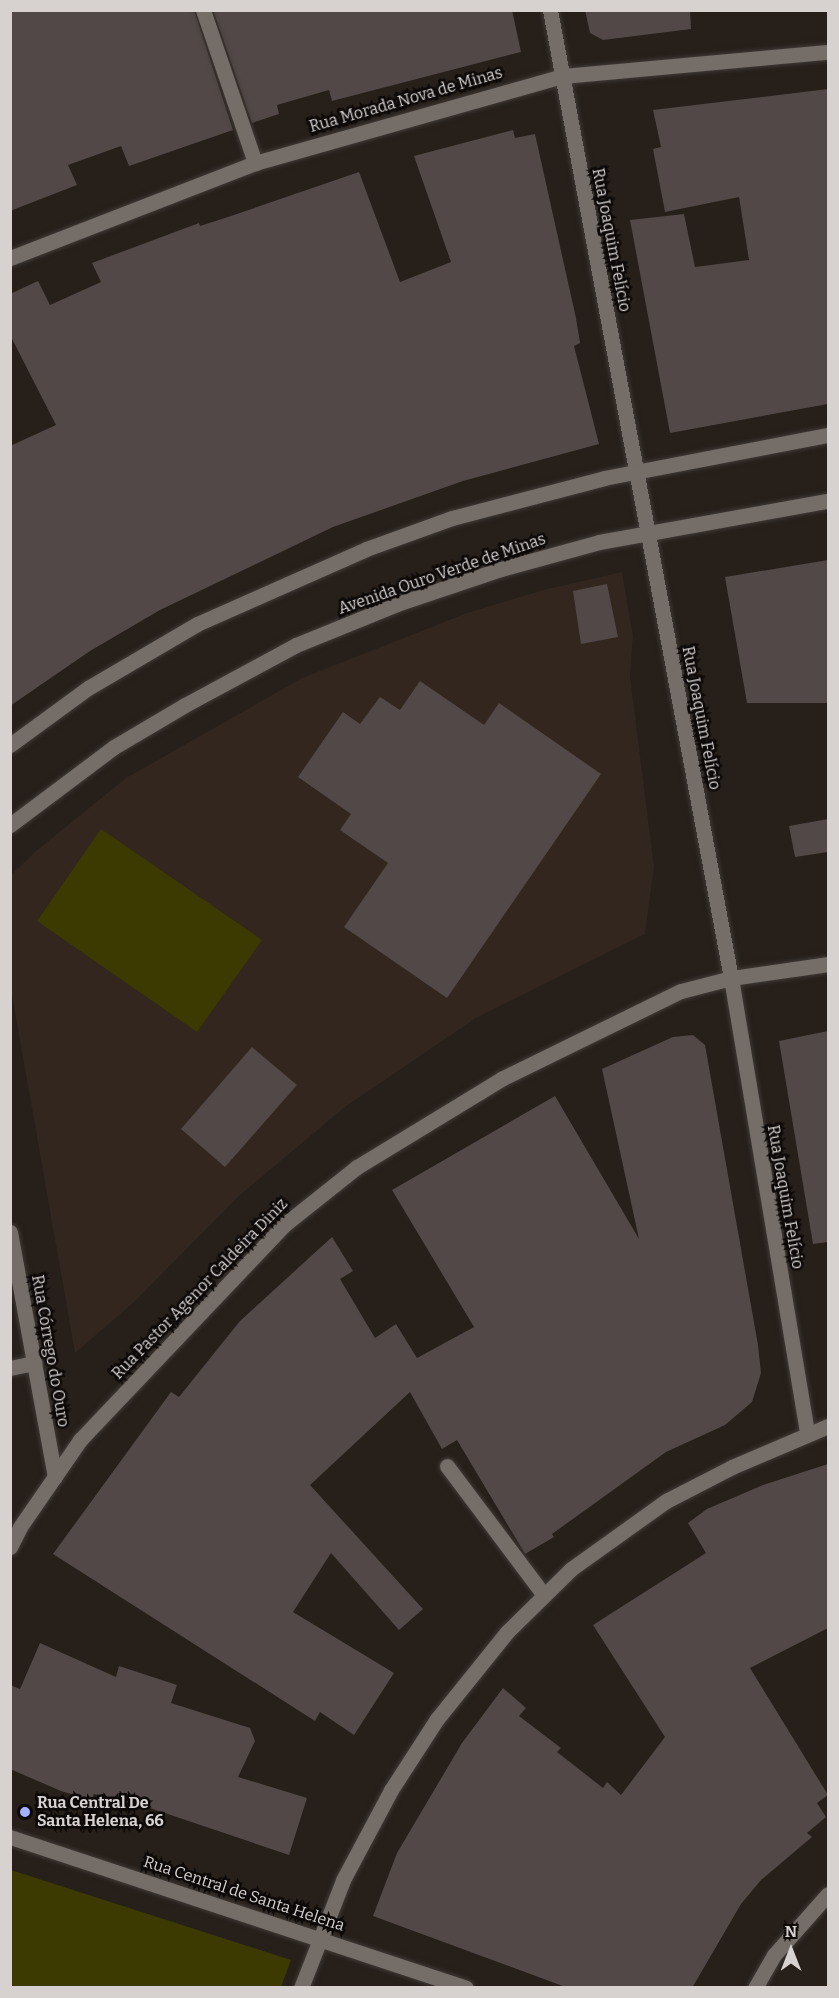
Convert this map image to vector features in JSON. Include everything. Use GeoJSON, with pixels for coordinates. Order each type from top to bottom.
{"type":"FeatureCollection","features":[{"type":"Feature","properties":{"kind":"street"},"geometry":{"type":"LineString","coordinates":[[202,10],[255,163]]}},
{"type":"Feature","properties":{"kind":"street","name":"Rua Joaquim Felício"},"geometry":{"type":"LineString","coordinates":[[550,10],[731,978],[807,1433]]}},
{"type":"Feature","properties":{"kind":"street","name":"Rua Morada Nova de Minas"},"geometry":{"type":"LineString","coordinates":[[10,258],[255,163],[457,103],[562,76],[828,52]]}},
{"type":"Feature","properties":{"kind":"street"},"geometry":{"type":"LineString","coordinates":[[10,745],[87,688],[197,624],[366,549],[452,518],[637,472],[828,435]]}},
{"type":"Feature","properties":{"kind":"street","name":"Avenida Ouro Verde de Minas"},"geometry":{"type":"LineString","coordinates":[[10,825],[114,747],[296,645],[397,604],[501,569],[648,533],[828,501]]}},
{"type":"Feature","properties":{"kind":"street","name":"Rua Pastor Agenor Caldeira Diniz"},"geometry":{"type":"LineString","coordinates":[[10,1547],[80,1440],[189,1321],[284,1225],[357,1167],[501,1079],[681,991],[731,978],[828,964]]}},
{"type":"Feature","properties":{"kind":"street","name":"Rua Córrego do Ouro"},"geometry":{"type":"LineString","coordinates":[[10,1232],[55,1477]]}},
{"type":"Feature","properties":{"kind":"street"},"geometry":{"type":"LineString","coordinates":[[10,1368],[34,1363]]}},
{"type":"Feature","properties":{"kind":"street"},"geometry":{"type":"LineString","coordinates":[[301,1988],[343,1880],[391,1790],[437,1719],[507,1632],[571,1569],[666,1500],[807,1433],[828,1426]]}},
{"type":"Feature","properties":{"kind":"street"},"geometry":{"type":"LineString","coordinates":[[447,1466],[544,1595]]}},
{"type":"Feature","properties":{"kind":"street","name":"Rua Central de Santa Helena"},"geometry":{"type":"LineString","coordinates":[[10,1837],[466,1988]]}},
{"type":"Feature","properties":{"kind":"street"},"geometry":{"type":"LineString","coordinates":[[755,1988],[774,1955],[828,1894]]}},
{"type":"Feature","properties":{"kind":"shaded area"},"geometry":{"type":"Polygon","coordinates":[[[622,572],[633,636],[630,676],[654,867],[645,934],[476,1018],[345,1107],[240,1195],[133,1303],[75,1353],[11,989],[10,876],[36,851],[126,778],[302,678],[467,613],[543,590],[622,572]]]}},
{"type":"Feature","properties":{"kind":"shaded area"},"geometry":{"type":"Polygon","coordinates":[[[101,829],[262,940],[197,1032],[37,921],[101,829]]]}},
{"type":"Feature","properties":{"kind":"shaded area"},"geometry":{"type":"Polygon","coordinates":[[[11,1870],[291,1960],[281,1987],[11,1987],[11,1870]]]}},
{"type":"Feature","properties":{"kind":"building"},"geometry":{"type":"Polygon","coordinates":[[[10,10],[194,10],[233,130],[129,166],[121,146],[68,165],[77,185],[10,211],[10,10]]]}},
{"type":"Feature","properties":{"kind":"building"},"geometry":{"type":"Polygon","coordinates":[[[213,10],[512,10],[521,52],[332,101],[329,90],[277,105],[279,114],[252,123],[213,10]]]}},
{"type":"Feature","properties":{"kind":"building"},"geometry":{"type":"Polygon","coordinates":[[[585,10],[690,10],[691,29],[603,40],[590,33],[585,10]]]}},
{"type":"Feature","properties":{"kind":"building"},"geometry":{"type":"Polygon","coordinates":[[[828,89],[828,404],[670,433],[630,220],[684,214],[695,267],[749,260],[739,197],[665,212],[653,149],[661,147],[653,110],[828,89]]]}},
{"type":"Feature","properties":{"kind":"building"},"geometry":{"type":"Polygon","coordinates":[[[513,130],[515,138],[535,134],[576,318],[580,343],[574,346],[599,444],[463,481],[333,527],[160,610],[90,651],[10,706],[10,446],[56,425],[10,335],[10,294],[38,281],[50,305],[101,282],[92,263],[199,223],[200,226],[359,172],[400,282],[451,262],[414,156],[513,130]]]}},
{"type":"Feature","properties":{"kind":"building"},"geometry":{"type":"Polygon","coordinates":[[[828,560],[828,703],[747,703],[725,577],[828,560]]]}},
{"type":"Feature","properties":{"kind":"building"},"geometry":{"type":"Polygon","coordinates":[[[607,584],[618,637],[581,644],[573,591],[607,584]]]}},
{"type":"Feature","properties":{"kind":"building"},"geometry":{"type":"Polygon","coordinates":[[[420,681],[484,725],[499,703],[601,774],[447,998],[344,927],[388,863],[340,830],[351,814],[298,777],[343,712],[360,724],[380,697],[400,710],[420,681]]]}},
{"type":"Feature","properties":{"kind":"building"},"geometry":{"type":"Polygon","coordinates":[[[828,819],[828,852],[795,857],[789,826],[828,819]]]}},
{"type":"Feature","properties":{"kind":"building"},"geometry":{"type":"Polygon","coordinates":[[[828,1031],[828,1242],[813,1244],[779,1041],[828,1031]]]}},
{"type":"Feature","properties":{"kind":"building"},"geometry":{"type":"Polygon","coordinates":[[[693,1035],[705,1045],[758,1345],[761,1373],[752,1402],[725,1425],[666,1452],[552,1534],[554,1537],[525,1554],[457,1440],[442,1449],[410,1392],[310,1485],[423,1609],[399,1630],[331,1553],[293,1612],[394,1673],[354,1735],[320,1712],[315,1721],[53,1554],[171,1392],[179,1397],[240,1321],[332,1237],[353,1271],[340,1279],[375,1338],[396,1324],[417,1358],[474,1327],[392,1190],[555,1096],[639,1239],[602,1069],[673,1037],[693,1035]]]}},
{"type":"Feature","properties":{"kind":"building"},"geometry":{"type":"Polygon","coordinates":[[[252,1047],[297,1085],[225,1167],[181,1129],[252,1047]]]}},
{"type":"Feature","properties":{"kind":"building"},"geometry":{"type":"Polygon","coordinates":[[[828,1464],[828,1628],[750,1668],[828,1795],[817,1803],[826,1817],[807,1833],[812,1837],[761,1880],[741,1904],[692,1988],[568,1988],[373,1916],[397,1853],[462,1743],[503,1688],[526,1708],[519,1716],[561,1748],[557,1752],[603,1788],[607,1782],[621,1795],[665,1737],[593,1625],[706,1553],[688,1523],[707,1509],[763,1485],[828,1464]]]}},
{"type":"Feature","properties":{"kind":"building"},"geometry":{"type":"Polygon","coordinates":[[[40,1643],[116,1677],[119,1666],[177,1685],[171,1703],[250,1728],[255,1741],[238,1777],[307,1798],[289,1855],[147,1807],[146,1811],[94,1794],[91,1800],[61,1791],[10,1769],[10,1685],[20,1689],[40,1643]]]}},
{"type":"Feature","properties":{"kind":"place","name":"Rua Central De Santa Helena, 66"},"geometry":{"type":"Point","coordinates":[25,1812]}}]}
